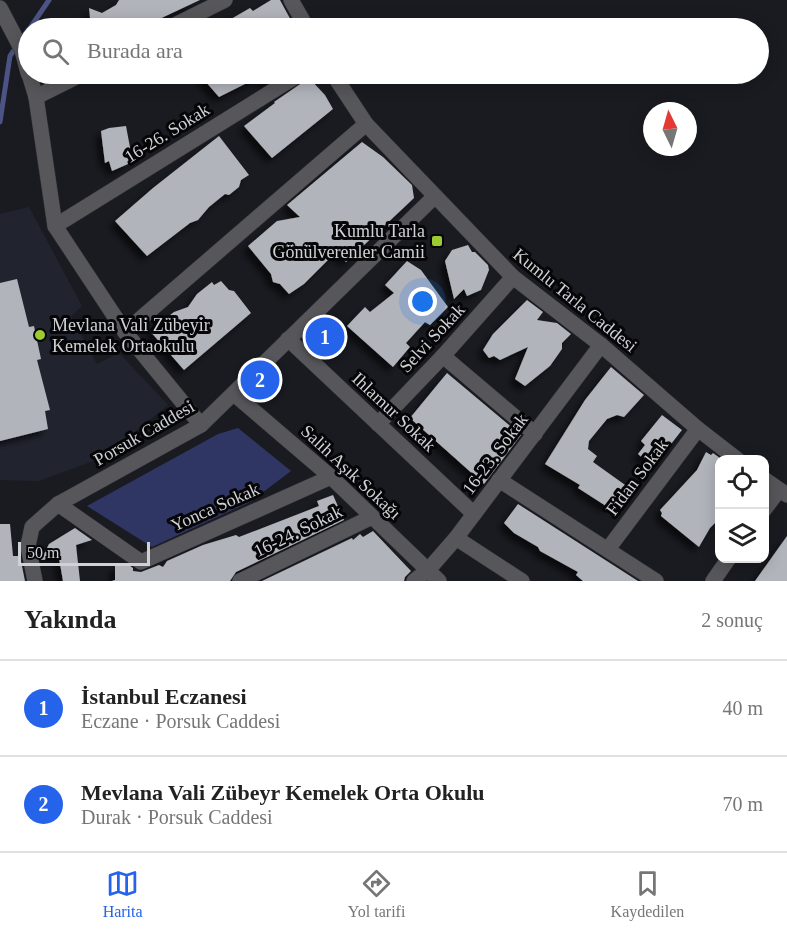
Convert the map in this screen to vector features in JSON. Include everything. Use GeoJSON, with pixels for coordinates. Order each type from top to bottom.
{"type":"FeatureCollection","features":[{"type":"Feature","properties":{"kind":"street"},"geometry":{"type":"LineString","coordinates":[[190,18],[225,0]]}},
{"type":"Feature","properties":{"kind":"street"},"geometry":{"type":"LineString","coordinates":[[291,0],[301,18]]}},
{"type":"Feature","properties":{"kind":"street"},"geometry":{"type":"LineString","coordinates":[[0,8],[18,42]]}},
{"type":"Feature","properties":{"kind":"street"},"geometry":{"type":"LineString","coordinates":[[32,84],[55,226],[125,332],[201,425]]}},
{"type":"Feature","properties":{"kind":"street"},"geometry":{"type":"LineString","coordinates":[[36,97],[62,84]]}},
{"type":"Feature","properties":{"kind":"street","name":"16-26. Sokak"},"geometry":{"type":"LineString","coordinates":[[55,226],[284,84]]}},
{"type":"Feature","properties":{"kind":"street","name":"Kumlu Tarla Caddesi"},"geometry":{"type":"LineString","coordinates":[[340,84],[366,124],[513,277],[601,345],[698,429],[733,455]]}},
{"type":"Feature","properties":{"kind":"street"},"geometry":{"type":"LineString","coordinates":[[125,332],[366,124]]}},
{"type":"Feature","properties":{"kind":"street","name":"Porsuk Caddesi"},"geometry":{"type":"LineString","coordinates":[[35,581],[28,546],[33,527],[58,504],[201,425],[434,197]]}},
{"type":"Feature","properties":{"kind":"street","name":"Selvi Sokak"},"geometry":{"type":"LineString","coordinates":[[378,424],[513,277]]}},
{"type":"Feature","properties":{"kind":"street","name":"Ihlamur Sokak"},"geometry":{"type":"LineString","coordinates":[[288,339],[474,514]]}},
{"type":"Feature","properties":{"kind":"street","name":"16-23. Sokak"},"geometry":{"type":"LineString","coordinates":[[414,581],[429,569],[456,538],[601,345]]}},
{"type":"Feature","properties":{"kind":"street"},"geometry":{"type":"LineString","coordinates":[[442,356],[535,434]]}},
{"type":"Feature","properties":{"kind":"street","name":"Salih Aşık Sokağı"},"geometry":{"type":"LineString","coordinates":[[234,394],[332,477],[440,581]]}},
{"type":"Feature","properties":{"kind":"street","name":"Fidan Sokak"},"geometry":{"type":"LineString","coordinates":[[608,549],[698,429]]}},
{"type":"Feature","properties":{"kind":"street","name":"Yonca Sokak"},"geometry":{"type":"LineString","coordinates":[[58,504],[141,562],[332,477]]}},
{"type":"Feature","properties":{"kind":"street"},"geometry":{"type":"LineString","coordinates":[[500,480],[656,581]]}},
{"type":"Feature","properties":{"kind":"street"},"geometry":{"type":"LineString","coordinates":[[766,509],[783,493],[769,482]]}},
{"type":"Feature","properties":{"kind":"street","name":"16-24. Sokak"},"geometry":{"type":"LineString","coordinates":[[240,581],[372,517]]}},
{"type":"Feature","properties":{"kind":"street"},"geometry":{"type":"LineString","coordinates":[[456,538],[522,581]]}},
{"type":"Feature","properties":{"kind":"street"},"geometry":{"type":"LineString","coordinates":[[713,581],[726,563]]}},
{"type":"Feature","properties":{"kind":"shaded area","name":"Mevlana Vali Zübeyir Kemelek Ortaokulu"},"geometry":{"type":"Polygon","coordinates":[[[29,207],[82,306],[71,316],[97,364],[119,353],[168,405],[104,457],[39,481],[0,480],[0,214],[29,207]]]}},
{"type":"Feature","properties":{"kind":"shaded area"},"geometry":{"type":"Polygon","coordinates":[[[238,428],[291,471],[250,502],[152,547],[87,506],[218,434],[238,428]]]}},
{"type":"Feature","properties":{"kind":"building"},"geometry":{"type":"Polygon","coordinates":[[[119,0],[200,0],[161,18],[90,18],[89,8],[102,13],[116,5],[119,0]]]}},
{"type":"Feature","properties":{"kind":"building"},"geometry":{"type":"Polygon","coordinates":[[[271,0],[280,0],[290,18],[233,18],[250,8],[253,11],[271,0]]]}},
{"type":"Feature","properties":{"kind":"building"},"geometry":{"type":"Polygon","coordinates":[[[208,84],[245,84],[219,97],[208,84]]]}},
{"type":"Feature","properties":{"kind":"building"},"geometry":{"type":"Polygon","coordinates":[[[300,84],[315,84],[325,95],[333,109],[272,158],[244,126],[300,84]]]}},
{"type":"Feature","properties":{"kind":"building"},"geometry":{"type":"Polygon","coordinates":[[[126,126],[132,158],[128,164],[112,171],[109,161],[105,163],[101,131],[126,126]]]}},
{"type":"Feature","properties":{"kind":"building"},"geometry":{"type":"Polygon","coordinates":[[[219,136],[249,175],[241,180],[239,187],[229,195],[225,194],[209,207],[198,220],[190,223],[147,256],[115,221],[219,136]]]}},
{"type":"Feature","properties":{"kind":"building"},"geometry":{"type":"Polygon","coordinates":[[[362,142],[383,157],[412,185],[414,198],[346,262],[336,252],[304,284],[289,294],[280,284],[273,282],[271,274],[248,246],[277,221],[300,217],[287,205],[362,142]]]}},
{"type":"Feature","properties":{"kind":"building"},"geometry":{"type":"Polygon","coordinates":[[[468,245],[472,252],[475,252],[488,265],[489,270],[481,290],[467,296],[464,289],[454,299],[445,261],[452,250],[468,245]]]}},
{"type":"Feature","properties":{"kind":"building"},"geometry":{"type":"Polygon","coordinates":[[[407,261],[421,270],[448,307],[430,325],[425,322],[406,343],[410,347],[393,367],[347,326],[365,307],[370,312],[394,293],[385,285],[407,261]]]}},
{"type":"Feature","properties":{"kind":"building"},"geometry":{"type":"Polygon","coordinates":[[[17,279],[29,327],[34,326],[41,359],[37,360],[50,410],[45,411],[48,429],[0,441],[0,283],[17,279]]]}},
{"type":"Feature","properties":{"kind":"building"},"geometry":{"type":"Polygon","coordinates":[[[221,281],[229,290],[234,291],[251,313],[184,370],[150,331],[174,312],[188,307],[197,294],[212,282],[214,285],[221,281]]]}},
{"type":"Feature","properties":{"kind":"building"},"geometry":{"type":"Polygon","coordinates":[[[527,300],[543,312],[537,320],[557,323],[571,334],[562,343],[562,349],[550,366],[525,386],[515,379],[528,347],[500,360],[494,356],[489,358],[483,350],[493,334],[527,300]]]}},
{"type":"Feature","properties":{"kind":"building"},"geometry":{"type":"Polygon","coordinates":[[[611,367],[644,395],[624,417],[617,415],[607,419],[589,441],[588,449],[597,456],[593,462],[635,492],[618,511],[615,503],[606,506],[578,488],[580,485],[545,464],[585,400],[611,367]]]}},
{"type":"Feature","properties":{"kind":"building"},"geometry":{"type":"Polygon","coordinates":[[[447,373],[521,435],[484,484],[410,418],[447,373]]]}},
{"type":"Feature","properties":{"kind":"building"},"geometry":{"type":"Polygon","coordinates":[[[662,415],[682,430],[653,467],[638,454],[645,445],[641,441],[662,415]]]}},
{"type":"Feature","properties":{"kind":"building"},"geometry":{"type":"Polygon","coordinates":[[[706,452],[716,455],[715,523],[699,547],[661,516],[660,510],[697,470],[706,452]]]}},
{"type":"Feature","properties":{"kind":"building"},"geometry":{"type":"Polygon","coordinates":[[[333,495],[344,520],[236,572],[230,581],[112,581],[115,580],[115,566],[126,563],[133,568],[133,571],[141,572],[159,565],[163,567],[167,561],[203,545],[236,535],[239,537],[319,506],[317,501],[333,495]]]}},
{"type":"Feature","properties":{"kind":"building"},"geometry":{"type":"Polygon","coordinates":[[[518,504],[638,581],[583,581],[576,575],[578,572],[540,551],[538,547],[514,533],[504,523],[518,504]]]}},
{"type":"Feature","properties":{"kind":"building"},"geometry":{"type":"Polygon","coordinates":[[[0,524],[10,524],[13,556],[20,556],[25,581],[0,581],[0,524]]]}},
{"type":"Feature","properties":{"kind":"building"},"geometry":{"type":"Polygon","coordinates":[[[75,528],[92,540],[76,545],[80,581],[63,581],[59,558],[41,560],[49,544],[75,528]]]}},
{"type":"Feature","properties":{"kind":"building"},"geometry":{"type":"Polygon","coordinates":[[[373,531],[411,571],[404,581],[262,581],[352,538],[353,540],[360,534],[363,537],[373,531]]]}},
{"type":"Feature","properties":{"kind":"building"},"geometry":{"type":"Polygon","coordinates":[[[787,536],[787,581],[755,581],[787,536]]]}},
{"type":"Feature","properties":{"kind":"waterway"},"geometry":{"type":"LineString","coordinates":[[37,18],[49,0]]}},
{"type":"Feature","properties":{"kind":"waterway"},"geometry":{"type":"LineString","coordinates":[[0,122],[10,56],[18,44]]}},
{"type":"Feature","properties":{"kind":"place","name":"Kumlu Tarla Gönülverenler Camii"},"geometry":{"type":"Point","coordinates":[437,241]}},
{"type":"Feature","properties":{"kind":"place","name":"Mevlana Vali Zübeyir Kemelek Ortaokulu"},"geometry":{"type":"Point","coordinates":[40,335]}},
{"type":"Feature","properties":{"kind":"place","name":"İstanbul Eczanesi"},"geometry":{"type":"Point","coordinates":[325,337]}},
{"type":"Feature","properties":{"kind":"place","name":"Mevlana Vali Zübeyr Kemelek Orta Okulu"},"geometry":{"type":"Point","coordinates":[260,380]}}]}
